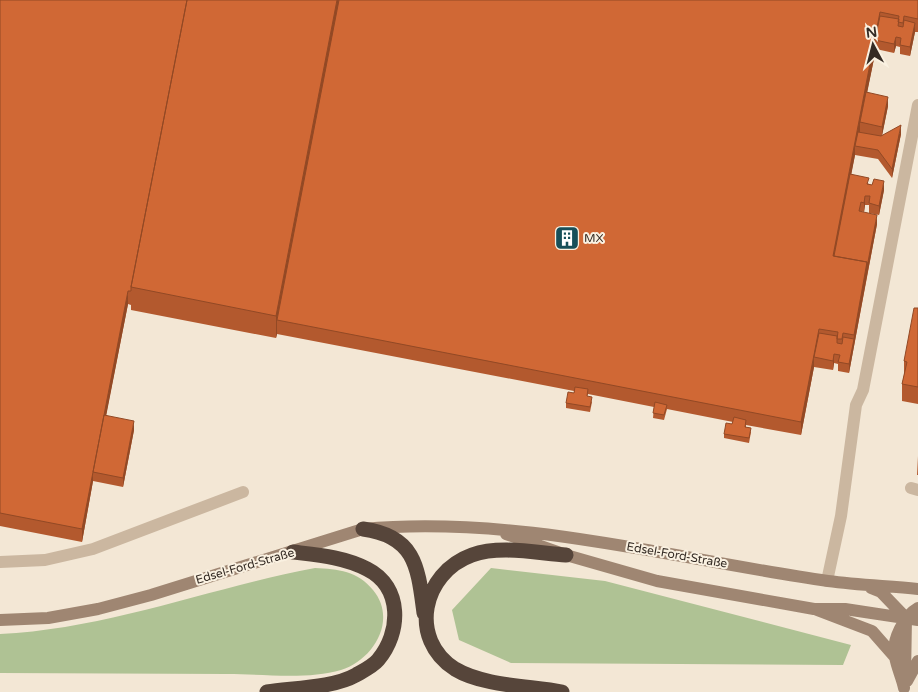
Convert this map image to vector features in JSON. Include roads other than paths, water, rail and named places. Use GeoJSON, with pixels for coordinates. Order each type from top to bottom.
{"type":"FeatureCollection","features":[{"type":"Feature","properties":{"kind":"highway"},"geometry":{"type":"LineString","coordinates":[[364,529],[382,532],[396,538],[406,548],[418,572],[424,619],[430,638],[441,656],[456,669],[484,680],[562,692]]}},
{"type":"Feature","properties":{"kind":"highway"},"geometry":{"type":"LineString","coordinates":[[424,619],[439,579],[447,569],[459,561],[490,551],[566,555]]}},
{"type":"Feature","properties":{"kind":"highway"},"geometry":{"type":"LineString","coordinates":[[267,692],[332,682],[354,676],[377,662],[390,644],[396,624],[390,592],[383,582],[369,569],[349,562],[293,552]]}},
{"type":"Feature","properties":{"kind":"street","name":"Edsel-Ford-Straße"},"geometry":{"type":"LineString","coordinates":[[0,620],[48,618],[98,609],[293,552],[364,529],[434,525],[490,528],[588,539],[827,580],[918,589]]}},
{"type":"Feature","properties":{"kind":"street","name":"Edsel-Ford-Straße"},"geometry":{"type":"LineString","coordinates":[[490,528],[566,555],[657,581],[814,609],[872,631],[894,656]]}},
{"type":"Feature","properties":{"kind":"street","name":"Edsel-Ford-Straße"},"geometry":{"type":"LineString","coordinates":[[862,584],[881,592],[912,619]]}},
{"type":"Feature","properties":{"kind":"street","name":"Edsel-Ford-Straße"},"geometry":{"type":"LineString","coordinates":[[814,609],[844,608],[912,619]]}},
{"type":"Feature","properties":{"kind":"street"},"geometry":{"type":"LineString","coordinates":[[904,690],[894,656],[898,634],[912,619],[918,608]]}},
{"type":"Feature","properties":{"kind":"street"},"geometry":{"type":"LineString","coordinates":[[904,690],[912,619]]}},
{"type":"Feature","properties":{"kind":"street"},"geometry":{"type":"LineString","coordinates":[[904,690],[918,661]]}},
{"type":"Feature","properties":{"kind":"lane"},"geometry":{"type":"LineString","coordinates":[[827,580],[841,516],[856,405],[863,390],[918,105]]}},
{"type":"Feature","properties":{"kind":"lane"},"geometry":{"type":"LineString","coordinates":[[0,562],[46,560],[93,549],[243,492]]}},
{"type":"Feature","properties":{"kind":"place","name":"MX"},"geometry":{"type":"Point","coordinates":[567,238]}}]}
